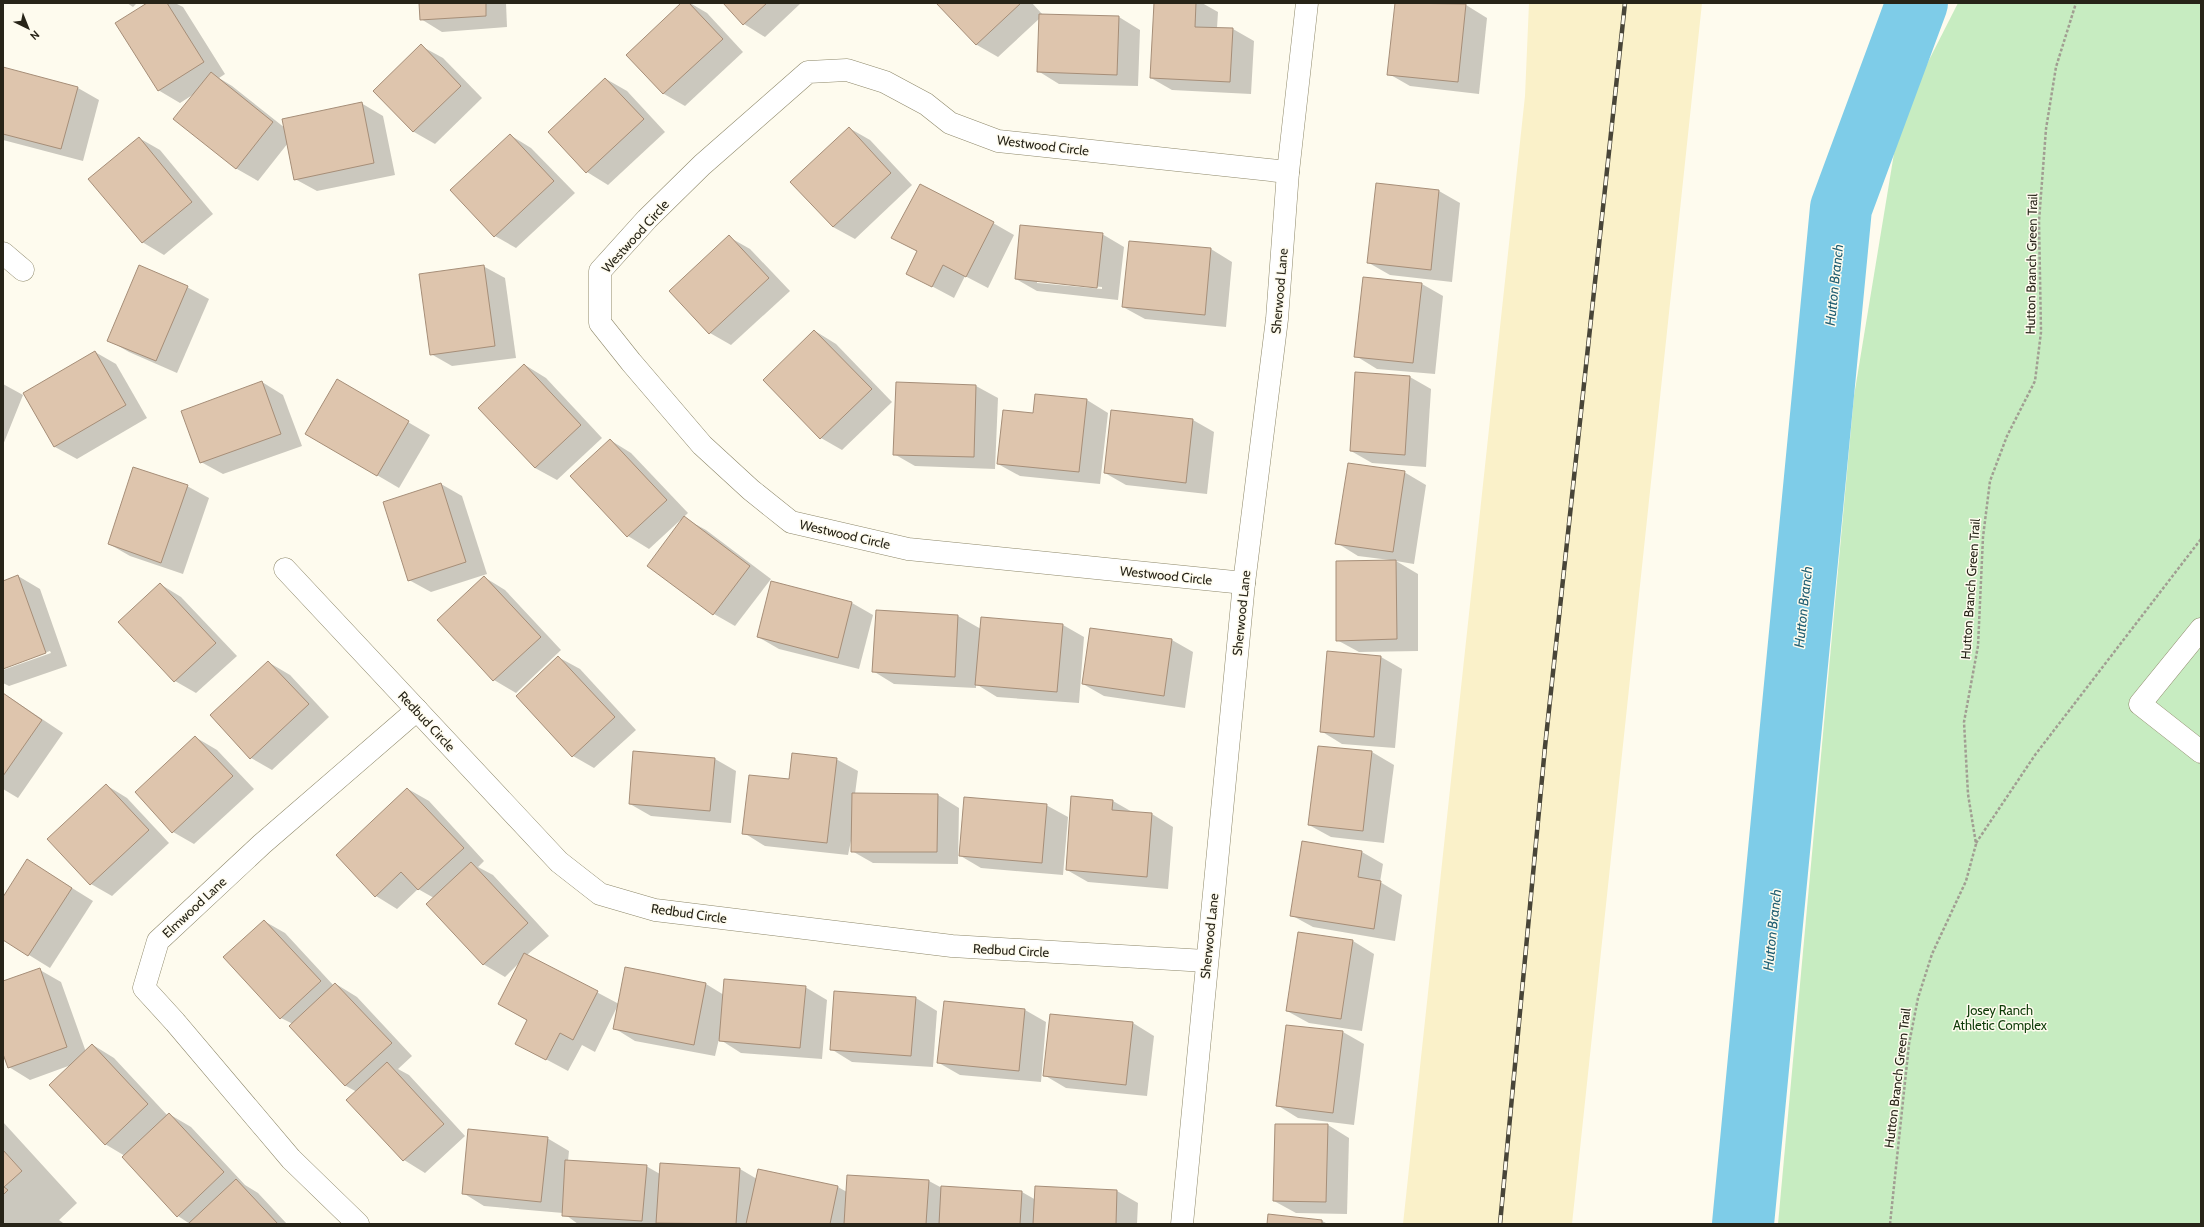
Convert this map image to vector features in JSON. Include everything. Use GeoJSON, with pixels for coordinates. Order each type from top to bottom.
{"type":"FeatureCollection","features":[{"type":"Feature","properties":{"kind":"street","name":"Sherwood Lane"},"geometry":{"type":"LineString","coordinates":[[1182,1224],[1206,961],[1244,583],[1277,318],[1288,172],[1306,3]]}},
{"type":"Feature","properties":{"kind":"street","name":"Westwood Circle"},"geometry":{"type":"LineString","coordinates":[[1244,583],[908,549],[791,522],[751,490],[702,444],[631,362],[600,323],[600,271],[647,219],[702,165],[808,72],[848,70],[885,82],[926,104],[950,123],[998,141],[1288,172]]}},
{"type":"Feature","properties":{"kind":"street"},"geometry":{"type":"LineString","coordinates":[[3,253],[23,270]]}},
{"type":"Feature","properties":{"kind":"street","name":"Redbud Circle"},"geometry":{"type":"LineString","coordinates":[[285,569],[559,862],[600,894],[655,910],[952,946],[1206,961]]}},
{"type":"Feature","properties":{"kind":"street"},"geometry":{"type":"LineString","coordinates":[[2201,629],[2140,704],[2201,752]]}},
{"type":"Feature","properties":{"kind":"street","name":"Elmwood Lane"},"geometry":{"type":"LineString","coordinates":[[358,1224],[291,1158],[175,1022],[144,988],[158,941],[262,844],[417,710]]}},
{"type":"Feature","properties":{"kind":"path","name":"Hutton Branch Green Trail"},"geometry":{"type":"LineString","coordinates":[[1890,1224],[1909,1044],[1918,998],[1932,954],[1966,881],[1976,844],[1968,794],[1964,722],[1978,646],[1984,530],[1990,481],[2006,436],[2035,381],[2041,332],[2039,221],[2046,129],[2056,67],[2076,3]]}},
{"type":"Feature","properties":{"kind":"path"},"geometry":{"type":"LineString","coordinates":[[1976,844],[2035,755],[2201,539]]}},
{"type":"Feature","properties":{"kind":"shaded area"},"geometry":{"type":"Polygon","coordinates":[[[1529,3],[1702,3],[1572,1224],[1403,1224],[1525,96],[1529,3]]]}},
{"type":"Feature","properties":{"kind":"green space","name":"Josey Ranch Athletic Complex"},"geometry":{"type":"Polygon","coordinates":[[[1958,3],[2201,3],[2201,1224],[1778,1224],[1854,396],[1900,117],[1958,3]]]}},
{"type":"Feature","properties":{"kind":"building"},"geometry":{"type":"Polygon","coordinates":[[[147,3],[167,3],[204,62],[158,91],[115,23],[147,3]]]}},
{"type":"Feature","properties":{"kind":"building"},"geometry":{"type":"Polygon","coordinates":[[[419,3],[486,3],[486,16],[420,20],[419,3]]]}},
{"type":"Feature","properties":{"kind":"building"},"geometry":{"type":"Polygon","coordinates":[[[681,3],[689,3],[723,39],[663,94],[626,55],[681,3]]]}},
{"type":"Feature","properties":{"kind":"building"},"geometry":{"type":"Polygon","coordinates":[[[723,3],[767,3],[743,25],[723,3]]]}},
{"type":"Feature","properties":{"kind":"building"},"geometry":{"type":"Polygon","coordinates":[[[936,3],[1021,3],[976,45],[936,3]]]}},
{"type":"Feature","properties":{"kind":"building"},"geometry":{"type":"Polygon","coordinates":[[[1154,3],[1196,3],[1195,27],[1233,28],[1230,82],[1150,78],[1154,3]]]}},
{"type":"Feature","properties":{"kind":"building"},"geometry":{"type":"Polygon","coordinates":[[[1395,3],[1466,4],[1458,82],[1387,75],[1395,3]]]}},
{"type":"Feature","properties":{"kind":"building"},"geometry":{"type":"Polygon","coordinates":[[[1039,14],[1119,16],[1117,75],[1037,72],[1039,14]]]}},
{"type":"Feature","properties":{"kind":"building"},"geometry":{"type":"Polygon","coordinates":[[[421,44],[461,86],[413,132],[373,91],[421,44]]]}},
{"type":"Feature","properties":{"kind":"building"},"geometry":{"type":"Polygon","coordinates":[[[3,67],[78,87],[61,149],[3,134],[3,67]]]}},
{"type":"Feature","properties":{"kind":"building"},"geometry":{"type":"Polygon","coordinates":[[[211,72],[273,122],[236,169],[173,119],[211,72]]]}},
{"type":"Feature","properties":{"kind":"building"},"geometry":{"type":"Polygon","coordinates":[[[605,78],[644,119],[586,173],[548,132],[605,78]]]}},
{"type":"Feature","properties":{"kind":"building"},"geometry":{"type":"Polygon","coordinates":[[[362,102],[374,163],[294,180],[282,119],[362,102]]]}},
{"type":"Feature","properties":{"kind":"building"},"geometry":{"type":"Polygon","coordinates":[[[849,127],[891,173],[833,227],[790,182],[849,127]]]}},
{"type":"Feature","properties":{"kind":"building"},"geometry":{"type":"Polygon","coordinates":[[[510,134],[554,181],[494,237],[450,190],[510,134]]]}},
{"type":"Feature","properties":{"kind":"building"},"geometry":{"type":"Polygon","coordinates":[[[139,137],[192,202],[142,243],[88,179],[139,137]]]}},
{"type":"Feature","properties":{"kind":"building"},"geometry":{"type":"Polygon","coordinates":[[[1376,183],[1439,190],[1431,270],[1367,263],[1376,183]]]}},
{"type":"Feature","properties":{"kind":"building"},"geometry":{"type":"Polygon","coordinates":[[[920,184],[994,222],[966,277],[943,265],[932,287],[906,274],[917,251],[891,238],[920,184]]]}},
{"type":"Feature","properties":{"kind":"building"},"geometry":{"type":"Polygon","coordinates":[[[1020,225],[1103,233],[1097,288],[1015,279],[1020,225]]]}},
{"type":"Feature","properties":{"kind":"building"},"geometry":{"type":"Polygon","coordinates":[[[729,235],[769,278],[709,334],[669,291],[729,235]]]}},
{"type":"Feature","properties":{"kind":"building"},"geometry":{"type":"Polygon","coordinates":[[[1129,241],[1211,248],[1205,315],[1122,307],[1129,241]]]}},
{"type":"Feature","properties":{"kind":"building"},"geometry":{"type":"Polygon","coordinates":[[[139,265],[188,286],[156,361],[107,341],[139,265]]]}},
{"type":"Feature","properties":{"kind":"building"},"geometry":{"type":"Polygon","coordinates":[[[484,265],[495,346],[430,355],[419,274],[484,265]]]}},
{"type":"Feature","properties":{"kind":"building"},"geometry":{"type":"Polygon","coordinates":[[[1363,277],[1422,283],[1413,363],[1354,357],[1363,277]]]}},
{"type":"Feature","properties":{"kind":"building"},"geometry":{"type":"Polygon","coordinates":[[[814,330],[872,389],[820,439],[763,380],[814,330]]]}},
{"type":"Feature","properties":{"kind":"building"},"geometry":{"type":"Polygon","coordinates":[[[95,351],[126,405],[54,447],[23,393],[95,351]]]}},
{"type":"Feature","properties":{"kind":"building"},"geometry":{"type":"Polygon","coordinates":[[[524,364],[581,425],[535,468],[478,408],[524,364]]]}},
{"type":"Feature","properties":{"kind":"building"},"geometry":{"type":"Polygon","coordinates":[[[1355,372],[1410,376],[1405,455],[1350,451],[1355,372]]]}},
{"type":"Feature","properties":{"kind":"building"},"geometry":{"type":"Polygon","coordinates":[[[337,379],[409,421],[377,476],[305,434],[337,379]]]}},
{"type":"Feature","properties":{"kind":"building"},"geometry":{"type":"Polygon","coordinates":[[[262,381],[281,434],[200,463],[181,411],[262,381]]]}},
{"type":"Feature","properties":{"kind":"building"},"geometry":{"type":"Polygon","coordinates":[[[896,382],[976,385],[974,457],[893,455],[896,382]]]}},
{"type":"Feature","properties":{"kind":"building"},"geometry":{"type":"Polygon","coordinates":[[[1035,394],[1087,399],[1079,472],[997,464],[1003,410],[1033,413],[1035,394]]]}},
{"type":"Feature","properties":{"kind":"building"},"geometry":{"type":"Polygon","coordinates":[[[1111,410],[1193,419],[1186,483],[1104,473],[1111,410]]]}},
{"type":"Feature","properties":{"kind":"building"},"geometry":{"type":"Polygon","coordinates":[[[610,439],[667,500],[627,537],[570,476],[610,439]]]}},
{"type":"Feature","properties":{"kind":"building"},"geometry":{"type":"Polygon","coordinates":[[[1348,463],[1405,471],[1393,552],[1335,544],[1348,463]]]}},
{"type":"Feature","properties":{"kind":"building"},"geometry":{"type":"Polygon","coordinates":[[[133,467],[188,485],[161,563],[108,544],[133,467]]]}},
{"type":"Feature","properties":{"kind":"building"},"geometry":{"type":"Polygon","coordinates":[[[441,483],[466,562],[408,581],[383,502],[441,483]]]}},
{"type":"Feature","properties":{"kind":"building"},"geometry":{"type":"Polygon","coordinates":[[[684,516],[750,566],[713,615],[647,566],[684,516]]]}},
{"type":"Feature","properties":{"kind":"building"},"geometry":{"type":"Polygon","coordinates":[[[1396,560],[1397,639],[1336,641],[1336,561],[1396,560]]]}},
{"type":"Feature","properties":{"kind":"building"},"geometry":{"type":"Polygon","coordinates":[[[18,575],[46,653],[3,669],[3,581],[18,575]]]}},
{"type":"Feature","properties":{"kind":"building"},"geometry":{"type":"Polygon","coordinates":[[[484,576],[541,637],[493,681],[437,620],[484,576]]]}},
{"type":"Feature","properties":{"kind":"building"},"geometry":{"type":"Polygon","coordinates":[[[771,581],[852,602],[838,658],[757,637],[771,581]]]}},
{"type":"Feature","properties":{"kind":"building"},"geometry":{"type":"Polygon","coordinates":[[[160,583],[216,643],[174,682],[118,622],[160,583]]]}},
{"type":"Feature","properties":{"kind":"building"},"geometry":{"type":"Polygon","coordinates":[[[876,610],[958,615],[955,677],[872,672],[876,610]]]}},
{"type":"Feature","properties":{"kind":"building"},"geometry":{"type":"Polygon","coordinates":[[[981,617],[1063,624],[1057,692],[975,685],[981,617]]]}},
{"type":"Feature","properties":{"kind":"building"},"geometry":{"type":"Polygon","coordinates":[[[1090,628],[1172,639],[1164,696],[1082,684],[1090,628]]]}},
{"type":"Feature","properties":{"kind":"building"},"geometry":{"type":"Polygon","coordinates":[[[1327,651],[1381,656],[1374,737],[1320,732],[1327,651]]]}},
{"type":"Feature","properties":{"kind":"building"},"geometry":{"type":"Polygon","coordinates":[[[558,656],[615,717],[572,757],[516,696],[558,656]]]}},
{"type":"Feature","properties":{"kind":"building"},"geometry":{"type":"Polygon","coordinates":[[[268,661],[309,704],[250,759],[210,715],[268,661]]]}},
{"type":"Feature","properties":{"kind":"building"},"geometry":{"type":"Polygon","coordinates":[[[3,693],[42,720],[3,776],[3,693]]]}},
{"type":"Feature","properties":{"kind":"building"},"geometry":{"type":"Polygon","coordinates":[[[195,736],[233,776],[172,833],[135,792],[195,736]]]}},
{"type":"Feature","properties":{"kind":"building"},"geometry":{"type":"Polygon","coordinates":[[[1318,746],[1372,751],[1363,831],[1308,825],[1318,746]]]}},
{"type":"Feature","properties":{"kind":"building"},"geometry":{"type":"Polygon","coordinates":[[[633,751],[715,758],[710,811],[629,804],[633,751]]]}},
{"type":"Feature","properties":{"kind":"building"},"geometry":{"type":"Polygon","coordinates":[[[792,753],[837,758],[827,843],[742,834],[749,775],[789,779],[792,753]]]}},
{"type":"Feature","properties":{"kind":"building"},"geometry":{"type":"Polygon","coordinates":[[[106,784],[149,830],[90,885],[47,839],[106,784]]]}},
{"type":"Feature","properties":{"kind":"building"},"geometry":{"type":"Polygon","coordinates":[[[407,788],[464,848],[418,890],[401,872],[375,897],[336,855],[407,788]]]}},
{"type":"Feature","properties":{"kind":"building"},"geometry":{"type":"Polygon","coordinates":[[[852,793],[938,794],[937,852],[851,852],[852,793]]]}},
{"type":"Feature","properties":{"kind":"building"},"geometry":{"type":"Polygon","coordinates":[[[1071,796],[1113,800],[1112,810],[1152,813],[1147,877],[1066,870],[1071,796]]]}},
{"type":"Feature","properties":{"kind":"building"},"geometry":{"type":"Polygon","coordinates":[[[964,797],[1047,804],[1042,863],[959,856],[964,797]]]}},
{"type":"Feature","properties":{"kind":"building"},"geometry":{"type":"Polygon","coordinates":[[[1302,841],[1362,851],[1358,877],[1381,881],[1374,929],[1290,916],[1302,841]]]}},
{"type":"Feature","properties":{"kind":"building"},"geometry":{"type":"Polygon","coordinates":[[[27,859],[72,888],[28,956],[3,940],[3,897],[27,859]]]}},
{"type":"Feature","properties":{"kind":"building"},"geometry":{"type":"Polygon","coordinates":[[[471,862],[528,923],[483,965],[426,904],[471,862]]]}},
{"type":"Feature","properties":{"kind":"building"},"geometry":{"type":"Polygon","coordinates":[[[264,920],[321,981],[280,1019],[223,957],[264,920]]]}},
{"type":"Feature","properties":{"kind":"building"},"geometry":{"type":"Polygon","coordinates":[[[1298,932],[1353,940],[1341,1019],[1286,1011],[1298,932]]]}},
{"type":"Feature","properties":{"kind":"building"},"geometry":{"type":"Polygon","coordinates":[[[524,953],[598,991],[573,1040],[560,1033],[546,1060],[515,1044],[527,1020],[498,1004],[524,953]]]}},
{"type":"Feature","properties":{"kind":"building"},"geometry":{"type":"Polygon","coordinates":[[[625,967],[706,983],[694,1045],[613,1029],[625,967]]]}},
{"type":"Feature","properties":{"kind":"building"},"geometry":{"type":"Polygon","coordinates":[[[40,968],[67,1047],[8,1068],[3,1054],[3,981],[40,968]]]}},
{"type":"Feature","properties":{"kind":"building"},"geometry":{"type":"Polygon","coordinates":[[[724,979],[806,986],[800,1048],[719,1041],[724,979]]]}},
{"type":"Feature","properties":{"kind":"building"},"geometry":{"type":"Polygon","coordinates":[[[335,983],[392,1043],[345,1086],[289,1026],[335,983]]]}},
{"type":"Feature","properties":{"kind":"building"},"geometry":{"type":"Polygon","coordinates":[[[834,991],[916,997],[911,1056],[830,1050],[834,991]]]}},
{"type":"Feature","properties":{"kind":"building"},"geometry":{"type":"Polygon","coordinates":[[[944,1001],[1025,1009],[1019,1071],[937,1063],[944,1001]]]}},
{"type":"Feature","properties":{"kind":"building"},"geometry":{"type":"Polygon","coordinates":[[[1050,1014],[1133,1022],[1126,1085],[1043,1076],[1050,1014]]]}},
{"type":"Feature","properties":{"kind":"building"},"geometry":{"type":"Polygon","coordinates":[[[1286,1025],[1343,1031],[1333,1113],[1276,1106],[1286,1025]]]}},
{"type":"Feature","properties":{"kind":"building"},"geometry":{"type":"Polygon","coordinates":[[[92,1044],[148,1104],[105,1145],[49,1085],[92,1044]]]}},
{"type":"Feature","properties":{"kind":"building"},"geometry":{"type":"Polygon","coordinates":[[[387,1062],[444,1124],[403,1161],[346,1100],[387,1062]]]}},
{"type":"Feature","properties":{"kind":"building"},"geometry":{"type":"Polygon","coordinates":[[[169,1113],[224,1172],[177,1217],[122,1157],[169,1113]]]}},
{"type":"Feature","properties":{"kind":"building"},"geometry":{"type":"Polygon","coordinates":[[[1275,1124],[1328,1124],[1326,1202],[1273,1201],[1275,1124]]]}},
{"type":"Feature","properties":{"kind":"building"},"geometry":{"type":"Polygon","coordinates":[[[468,1129],[548,1137],[541,1202],[462,1194],[468,1129]]]}},
{"type":"Feature","properties":{"kind":"building"},"geometry":{"type":"Polygon","coordinates":[[[3,1150],[22,1171],[4,1187],[8,1190],[3,1195],[3,1150]]]}},
{"type":"Feature","properties":{"kind":"building"},"geometry":{"type":"Polygon","coordinates":[[[565,1160],[647,1165],[642,1221],[562,1216],[565,1160]]]}},
{"type":"Feature","properties":{"kind":"building"},"geometry":{"type":"Polygon","coordinates":[[[660,1163],[740,1168],[736,1224],[656,1223],[660,1163]]]}},
{"type":"Feature","properties":{"kind":"building"},"geometry":{"type":"Polygon","coordinates":[[[758,1169],[838,1186],[830,1224],[746,1224],[758,1169]]]}},
{"type":"Feature","properties":{"kind":"building"},"geometry":{"type":"Polygon","coordinates":[[[847,1175],[929,1180],[926,1224],[844,1224],[847,1175]]]}},
{"type":"Feature","properties":{"kind":"building"},"geometry":{"type":"Polygon","coordinates":[[[236,1179],[278,1224],[188,1224],[236,1179]]]}},
{"type":"Feature","properties":{"kind":"building"},"geometry":{"type":"Polygon","coordinates":[[[941,1186],[1022,1191],[1020,1224],[939,1224],[941,1186]]]}},
{"type":"Feature","properties":{"kind":"building"},"geometry":{"type":"Polygon","coordinates":[[[1035,1186],[1117,1190],[1116,1224],[1033,1224],[1035,1186]]]}},
{"type":"Feature","properties":{"kind":"building"},"geometry":{"type":"Polygon","coordinates":[[[1268,1214],[1322,1220],[1322,1224],[1267,1224],[1268,1214]]]}},
{"type":"Feature","properties":{"kind":"waterway","name":"Hutton Branch"},"geometry":{"type":"LineString","coordinates":[[1743,1224],[1841,208],[1917,3]]}},
{"type":"Feature","properties":{"kind":"railway"},"geometry":{"type":"LineString","coordinates":[[1500,1224],[1545,747],[1625,3]]}}]}
